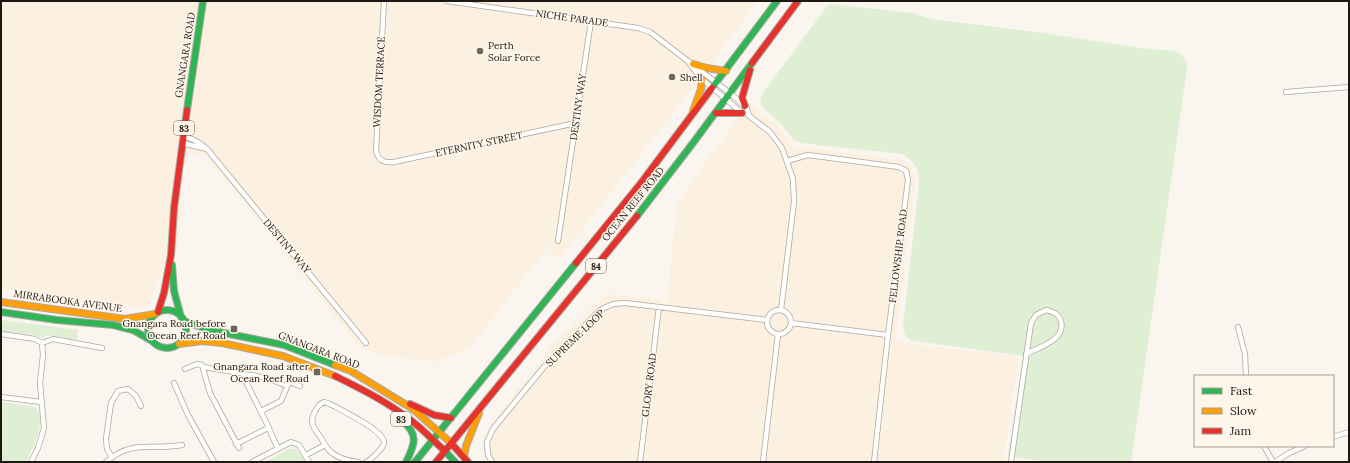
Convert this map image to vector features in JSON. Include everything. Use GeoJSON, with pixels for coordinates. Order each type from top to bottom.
{"type":"FeatureCollection","features":[{"type":"Feature","properties":{"kind":"main road","name":"GNANGARA ROAD"},"geometry":{"type":"LineString","coordinates":[[157,313],[164,293],[171,255],[174,208],[182,143],[203,1]]}},
{"type":"Feature","properties":{"kind":"main road","name":"OCEAN REEF ROAD"},"geometry":{"type":"LineString","coordinates":[[433,440],[624,205],[692,117],[777,1]]}},
{"type":"Feature","properties":{"kind":"main road","name":"OCEAN REEF ROAD"},"geometry":{"type":"LineString","coordinates":[[445,451],[658,190],[731,94],[798,1]]}},
{"type":"Feature","properties":{"kind":"main road"},"geometry":{"type":"LineString","coordinates":[[693,64],[707,68],[726,70]]}},
{"type":"Feature","properties":{"kind":"main road"},"geometry":{"type":"LineString","coordinates":[[744,106],[742,102],[743,95],[752,64]]}},
{"type":"Feature","properties":{"kind":"main road"},"geometry":{"type":"LineString","coordinates":[[692,117],[701,89],[702,80]]}},
{"type":"Feature","properties":{"kind":"main road"},"geometry":{"type":"LineString","coordinates":[[716,113],[742,113]]}},
{"type":"Feature","properties":{"kind":"main road","name":"GNANGARA ROAD"},"geometry":{"type":"LineString","coordinates":[[171,255],[174,291],[183,319],[209,330],[284,345],[350,371],[398,400],[439,432],[466,460]]}},
{"type":"Feature","properties":{"kind":"main road","name":"MIRRABOOKA AVENUE"},"geometry":{"type":"LineString","coordinates":[[1,302],[125,319],[157,313]]}},
{"type":"Feature","properties":{"kind":"main road","name":"83"},"geometry":{"type":"LineString","coordinates":[[168,310],[173,311],[183,319],[186,326],[185,336],[174,348],[168,349],[156,345],[149,336],[148,324],[157,313],[168,310]]}},
{"type":"Feature","properties":{"kind":"main road","name":"MIRRABOOKA AVENUE"},"geometry":{"type":"LineString","coordinates":[[1,312],[57,320],[113,325],[133,330],[152,341]]}},
{"type":"Feature","properties":{"kind":"main road","name":"GNANGARA ROAD"},"geometry":{"type":"LineString","coordinates":[[179,344],[202,341],[222,343],[283,356],[327,372],[371,394],[403,414],[445,451],[455,462]]}},
{"type":"Feature","properties":{"kind":"main road","name":"83"},"geometry":{"type":"LineString","coordinates":[[371,394],[409,425],[413,431],[415,441],[406,462]]}},
{"type":"Feature","properties":{"kind":"main road"},"geometry":{"type":"LineString","coordinates":[[398,400],[434,415],[451,418]]}},
{"type":"Feature","properties":{"kind":"main road"},"geometry":{"type":"LineString","coordinates":[[466,460],[466,446],[482,406]]}},
{"type":"Feature","properties":{"kind":"main road","name":"84"},"geometry":{"type":"LineString","coordinates":[[415,462],[433,440]]}},
{"type":"Feature","properties":{"kind":"main road"},"geometry":{"type":"LineString","coordinates":[[436,462],[445,451]]}},
{"type":"Feature","properties":{"kind":"street","name":"WISDOM TERRACE"},"geometry":{"type":"LineString","coordinates":[[382,161],[378,158],[376,151],[384,1]]}},
{"type":"Feature","properties":{"kind":"street","name":"NICHE PARADE"},"geometry":{"type":"LineString","coordinates":[[447,1],[638,28],[650,32],[693,64],[744,106]]}},
{"type":"Feature","properties":{"kind":"street","name":"DESTINY WAY"},"geometry":{"type":"LineString","coordinates":[[558,240],[591,21]]}},
{"type":"Feature","properties":{"kind":"street","name":"NICHE PARADE"},"geometry":{"type":"LineString","coordinates":[[687,60],[702,80],[742,113],[749,116]]}},
{"type":"Feature","properties":{"kind":"street"},"geometry":{"type":"LineString","coordinates":[[1286,92],[1349,87]]}},
{"type":"Feature","properties":{"kind":"street"},"geometry":{"type":"LineString","coordinates":[[744,106],[747,108],[749,116],[770,132],[782,148],[788,161],[793,179],[794,202],[781,310]]}},
{"type":"Feature","properties":{"kind":"street","name":"ETERNITY STREET"},"geometry":{"type":"LineString","coordinates":[[382,161],[394,162],[576,123]]}},
{"type":"Feature","properties":{"kind":"street","name":"DESTINY WAY"},"geometry":{"type":"LineString","coordinates":[[183,136],[192,138],[201,143],[207,149],[366,343]]}},
{"type":"Feature","properties":{"kind":"street"},"geometry":{"type":"LineString","coordinates":[[182,143],[207,149]]}},
{"type":"Feature","properties":{"kind":"street","name":"FELLOWSHIP ROAD"},"geometry":{"type":"LineString","coordinates":[[788,161],[808,154],[899,167],[906,171],[908,180],[888,335],[874,462]]}},
{"type":"Feature","properties":{"kind":"street","name":"SUPREME LOOP"},"geometry":{"type":"LineString","coordinates":[[492,462],[488,454],[487,442],[493,430],[543,368],[600,310],[613,304],[624,303],[767,320]]}},
{"type":"Feature","properties":{"kind":"street","name":"GLORY ROAD"},"geometry":{"type":"LineString","coordinates":[[640,462],[659,307]]}},
{"type":"Feature","properties":{"kind":"street"},"geometry":{"type":"LineString","coordinates":[[781,310],[788,314],[791,323],[786,332],[778,334],[771,331],[767,320],[770,313],[781,310]]}},
{"type":"Feature","properties":{"kind":"street"},"geometry":{"type":"LineString","coordinates":[[1011,462],[1026,354],[1031,323],[1036,315],[1046,310],[1059,316],[1061,326],[1056,337],[1051,342],[1026,354]]}},
{"type":"Feature","properties":{"kind":"street"},"geometry":{"type":"LineString","coordinates":[[791,323],[888,335]]}},
{"type":"Feature","properties":{"kind":"street"},"geometry":{"type":"LineString","coordinates":[[1238,327],[1245,354],[1246,375]]}},
{"type":"Feature","properties":{"kind":"street"},"geometry":{"type":"LineString","coordinates":[[1,334],[35,339],[42,343],[53,339],[102,348]]}},
{"type":"Feature","properties":{"kind":"street"},"geometry":{"type":"LineString","coordinates":[[763,462],[778,334]]}},
{"type":"Feature","properties":{"kind":"street"},"geometry":{"type":"LineString","coordinates":[[31,462],[38,448],[44,428],[40,383],[43,355],[42,343]]}},
{"type":"Feature","properties":{"kind":"street"},"geometry":{"type":"LineString","coordinates":[[185,369],[199,364],[203,367],[240,372],[245,375],[252,375],[277,381],[288,386]]}},
{"type":"Feature","properties":{"kind":"street"},"geometry":{"type":"LineString","coordinates":[[203,367],[210,393],[237,446],[268,428]]}},
{"type":"Feature","properties":{"kind":"street"},"geometry":{"type":"LineString","coordinates":[[245,375],[246,382],[278,449]]}},
{"type":"Feature","properties":{"kind":"street"},"geometry":{"type":"LineString","coordinates":[[261,411],[281,401],[289,382],[300,386]]}},
{"type":"Feature","properties":{"kind":"street"},"geometry":{"type":"LineString","coordinates":[[174,383],[188,415],[214,462]]}},
{"type":"Feature","properties":{"kind":"street"},"geometry":{"type":"LineString","coordinates":[[112,457],[107,449],[106,439],[111,403],[118,391],[128,390],[136,396],[141,406]]}},
{"type":"Feature","properties":{"kind":"street"},"geometry":{"type":"LineString","coordinates":[[1,397],[41,402]]}},
{"type":"Feature","properties":{"kind":"street"},"geometry":{"type":"LineString","coordinates":[[358,462],[348,461],[330,452],[312,425],[312,419],[318,406],[324,402],[380,434],[384,440],[384,446],[366,462]]}},
{"type":"Feature","properties":{"kind":"street"},"geometry":{"type":"LineString","coordinates":[[1334,437],[1349,432]]}},
{"type":"Feature","properties":{"kind":"street"},"geometry":{"type":"LineString","coordinates":[[252,462],[291,442],[299,445],[309,462]]}},
{"type":"Feature","properties":{"kind":"street"},"geometry":{"type":"LineString","coordinates":[[106,462],[112,457],[130,448],[146,446],[173,447],[182,445]]}},
{"type":"Feature","properties":{"kind":"street"},"geometry":{"type":"LineString","coordinates":[[306,455],[325,445]]}},
{"type":"Feature","properties":{"kind":"street"},"geometry":{"type":"LineString","coordinates":[[1265,447],[1274,462],[1303,447]]}},
{"type":"Feature","properties":{"kind":"shaded area"},"geometry":{"type":"Polygon","coordinates":[[[1,1],[757,1],[693,88],[559,259],[547,247],[470,348],[435,362],[385,356],[360,348],[246,205],[206,158],[196,153],[188,154],[184,163],[177,254],[163,267],[147,308],[1,289],[1,1]]]}},
{"type":"Feature","properties":{"kind":"shaded area"},"geometry":{"type":"Polygon","coordinates":[[[749,103],[777,124],[791,146],[903,160],[912,169],[915,180],[895,342],[1019,357],[1003,462],[485,462],[483,458],[483,436],[492,423],[553,345],[606,294],[667,301],[677,203],[749,103]]]}},
{"type":"Feature","properties":{"kind":"green space"},"geometry":{"type":"Polygon","coordinates":[[[830,4],[913,13],[931,19],[1037,32],[1140,48],[1174,51],[1180,53],[1184,57],[1187,64],[1187,69],[1131,462],[1048,462],[1008,456],[1023,356],[914,341],[906,336],[903,327],[919,184],[919,174],[916,166],[902,154],[801,143],[794,140],[780,123],[761,106],[761,98],[767,87],[830,4]]]}},
{"type":"Feature","properties":{"kind":"green space"},"geometry":{"type":"Polygon","coordinates":[[[1,320],[78,330],[77,340],[48,335],[42,338],[35,335],[1,331],[1,320]]]}},
{"type":"Feature","properties":{"kind":"green space"},"geometry":{"type":"Polygon","coordinates":[[[1,402],[35,407],[39,412],[40,426],[38,434],[26,462],[1,462],[1,402]]]}},
{"type":"Feature","properties":{"kind":"green space"},"geometry":{"type":"Polygon","coordinates":[[[288,449],[297,449],[305,462],[265,462],[288,449]]]}},
{"type":"Feature","properties":{"kind":"traffic: fast"},"geometry":{"type":"LineString","coordinates":[[187,110],[203,1]]}},
{"type":"Feature","properties":{"kind":"traffic: fast"},"geometry":{"type":"LineString","coordinates":[[712,88],[777,1]]}},
{"type":"Feature","properties":{"kind":"traffic: fast"},"geometry":{"type":"LineString","coordinates":[[637,216],[752,63]]}},
{"type":"Feature","properties":{"kind":"traffic: fast"},"geometry":{"type":"LineString","coordinates":[[415,462],[576,263]]}},
{"type":"Feature","properties":{"kind":"traffic: fast"},"geometry":{"type":"LineString","coordinates":[[172,265],[174,291],[181,317]]}},
{"type":"Feature","properties":{"kind":"traffic: fast"},"geometry":{"type":"LineString","coordinates":[[163,310],[171,310],[178,313],[183,318],[186,329],[183,340],[178,345],[171,348],[163,348],[156,345],[151,340],[148,333],[148,325],[151,318],[156,313],[163,310]]}},
{"type":"Feature","properties":{"kind":"traffic: fast"},"geometry":{"type":"LineString","coordinates":[[1,312],[57,320],[113,325],[133,330],[152,341]]}},
{"type":"Feature","properties":{"kind":"traffic: fast"},"geometry":{"type":"LineString","coordinates":[[184,321],[209,330],[284,345],[335,365]]}},
{"type":"Feature","properties":{"kind":"traffic: fast"},"geometry":{"type":"LineString","coordinates":[[402,420],[411,430],[414,440],[412,450],[406,462]]}},
{"type":"Feature","properties":{"kind":"traffic: fast"},"geometry":{"type":"LineString","coordinates":[[445,451],[455,462]]}},
{"type":"Feature","properties":{"kind":"traffic: slow"},"geometry":{"type":"LineString","coordinates":[[693,64],[726,71]]}},
{"type":"Feature","properties":{"kind":"traffic: slow"},"geometry":{"type":"LineString","coordinates":[[693,111],[701,89],[702,79]]}},
{"type":"Feature","properties":{"kind":"traffic: slow"},"geometry":{"type":"LineString","coordinates":[[1,302],[125,319],[155,314]]}},
{"type":"Feature","properties":{"kind":"traffic: slow"},"geometry":{"type":"LineString","coordinates":[[179,344],[202,341],[222,343],[283,356],[335,376]]}},
{"type":"Feature","properties":{"kind":"traffic: slow"},"geometry":{"type":"LineString","coordinates":[[335,365],[351,371],[413,409],[451,443]]}},
{"type":"Feature","properties":{"kind":"traffic: slow"},"geometry":{"type":"LineString","coordinates":[[464,457],[466,446],[479,413]]}},
{"type":"Feature","properties":{"kind":"traffic: jam"},"geometry":{"type":"LineString","coordinates":[[752,63],[798,1]]}},
{"type":"Feature","properties":{"kind":"traffic: jam"},"geometry":{"type":"LineString","coordinates":[[745,106],[742,98],[750,70]]}},
{"type":"Feature","properties":{"kind":"traffic: jam"},"geometry":{"type":"LineString","coordinates":[[576,263],[641,183],[712,88]]}},
{"type":"Feature","properties":{"kind":"traffic: jam"},"geometry":{"type":"LineString","coordinates":[[158,312],[164,293],[171,255],[174,208],[187,110]]}},
{"type":"Feature","properties":{"kind":"traffic: jam"},"geometry":{"type":"LineString","coordinates":[[716,113],[742,113]]}},
{"type":"Feature","properties":{"kind":"traffic: jam"},"geometry":{"type":"LineString","coordinates":[[436,462],[637,216]]}},
{"type":"Feature","properties":{"kind":"traffic: jam"},"geometry":{"type":"LineString","coordinates":[[335,376],[367,392],[399,411],[445,451]]}},
{"type":"Feature","properties":{"kind":"traffic: jam"},"geometry":{"type":"LineString","coordinates":[[410,404],[434,415],[451,418]]}},
{"type":"Feature","properties":{"kind":"traffic: jam"},"geometry":{"type":"LineString","coordinates":[[451,443],[468,462]]}},
{"type":"Feature","properties":{"kind":"place","name":"Perth Solar Force"},"geometry":{"type":"Point","coordinates":[480,51]}},
{"type":"Feature","properties":{"kind":"place","name":"Shell"},"geometry":{"type":"Point","coordinates":[672,77]}},
{"type":"Feature","properties":{"kind":"place","name":"Gnangara Road before Ocean Reef Road"},"geometry":{"type":"Point","coordinates":[234,329]}},
{"type":"Feature","properties":{"kind":"place","name":"Gnangara Road after Ocean Reef Road"},"geometry":{"type":"Point","coordinates":[317,372]}}]}
